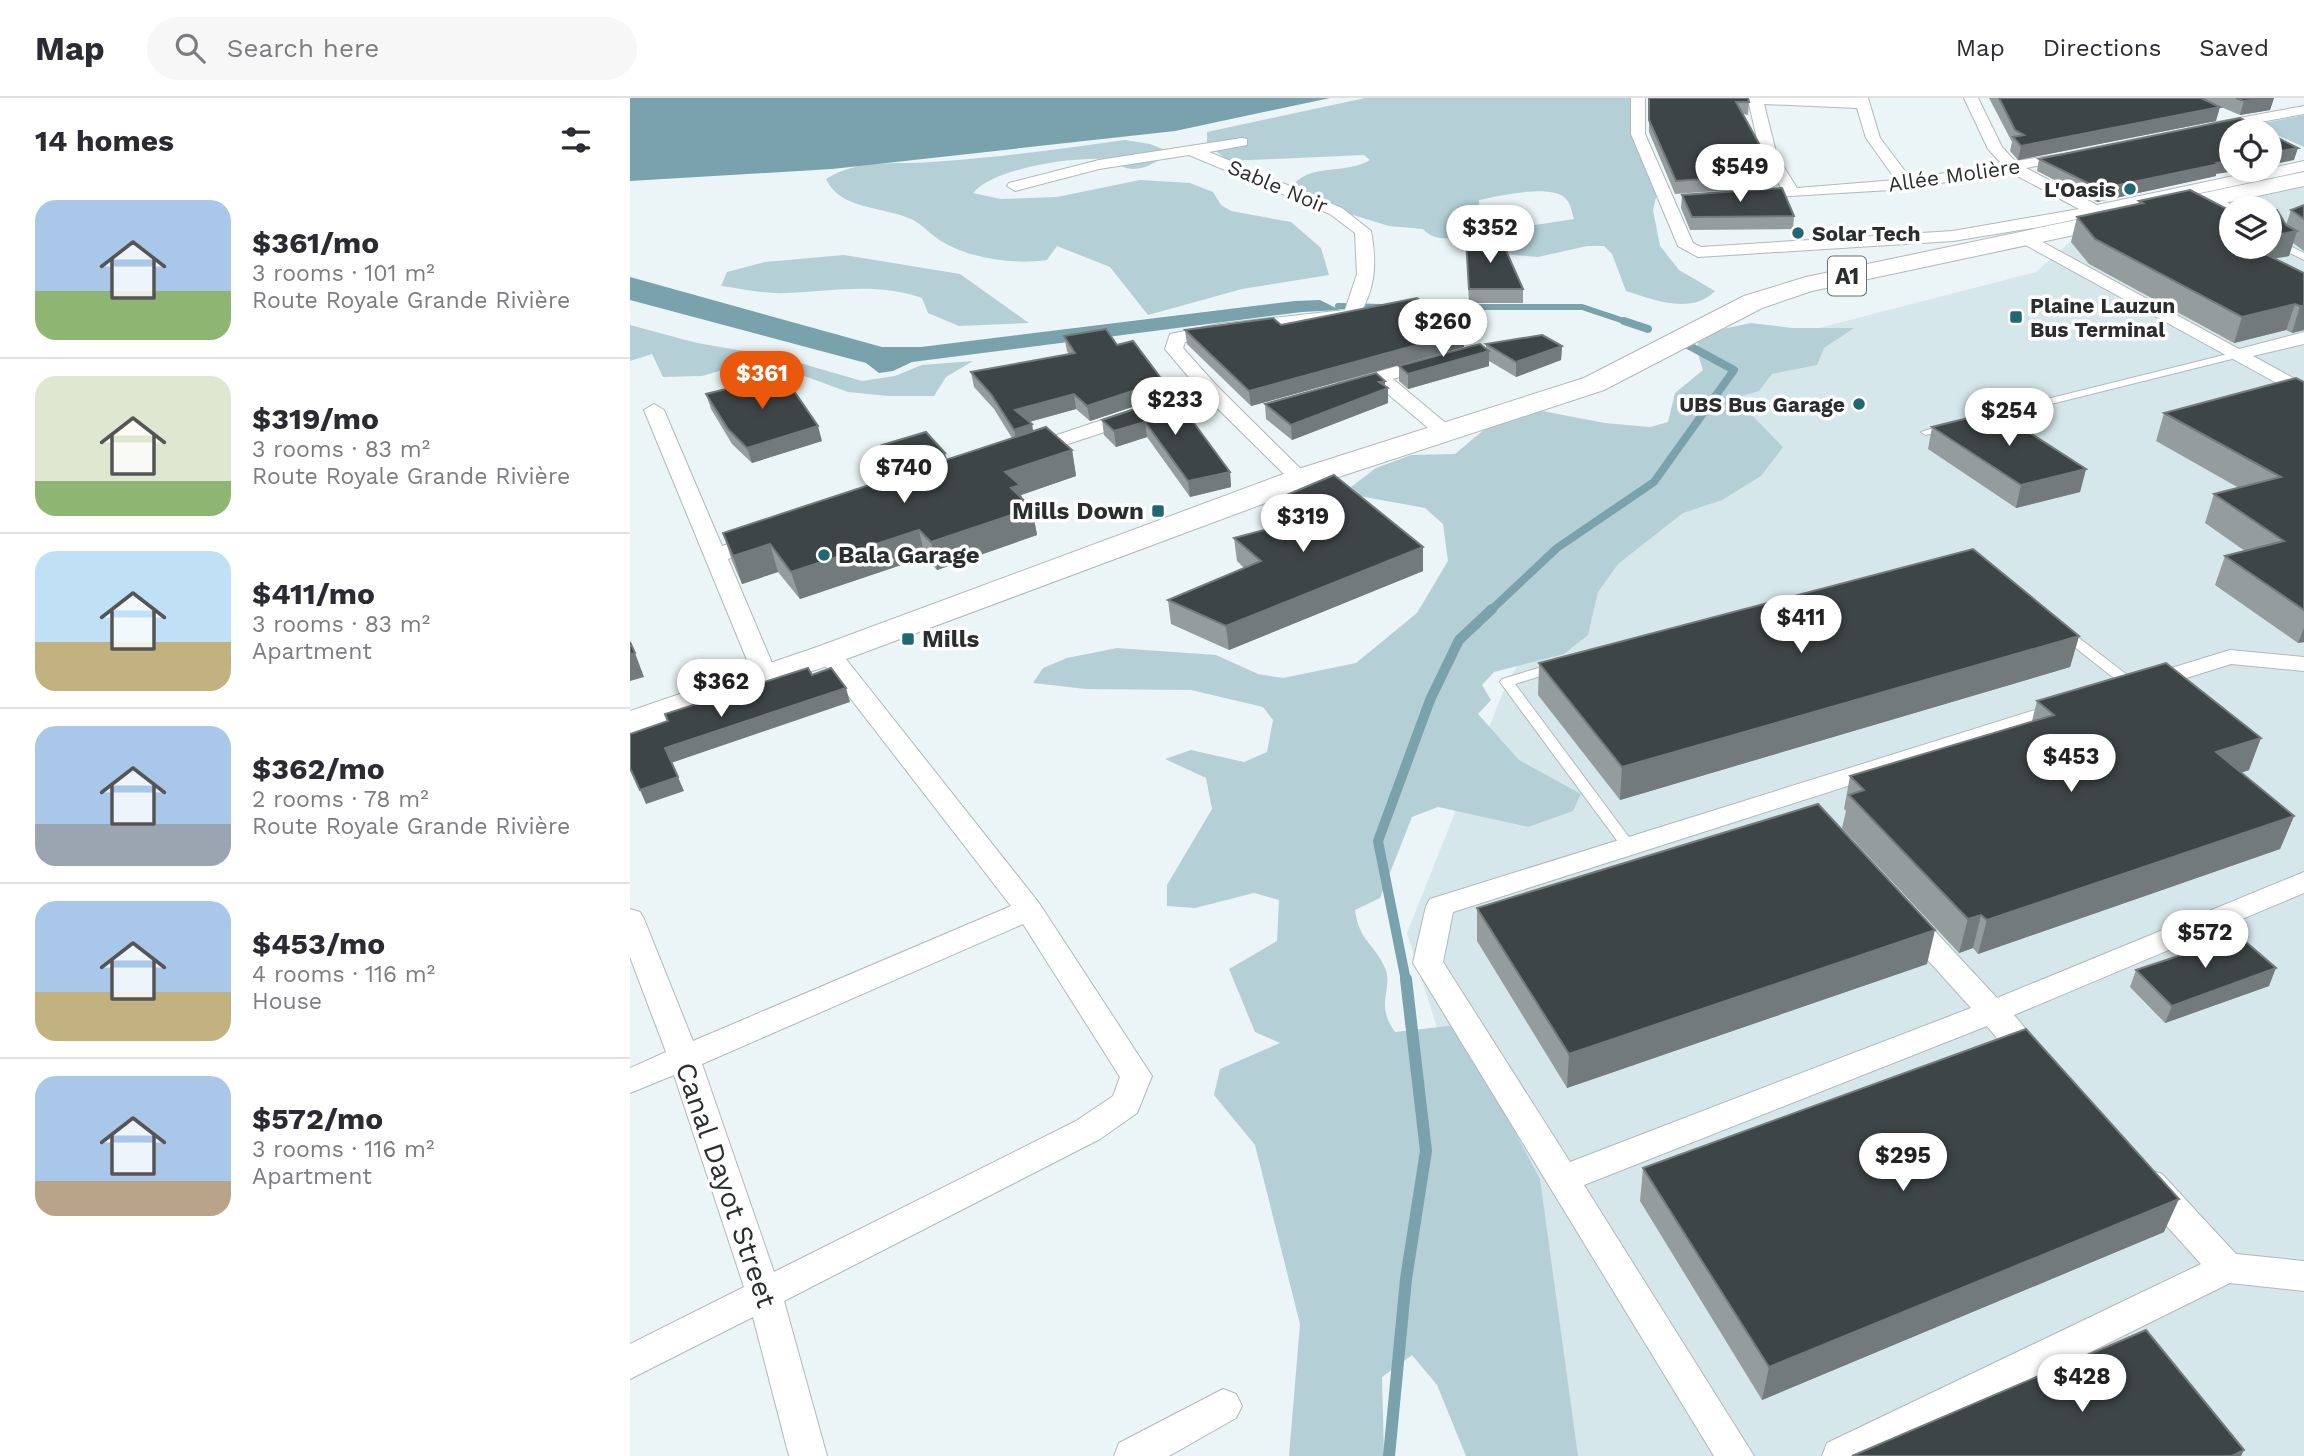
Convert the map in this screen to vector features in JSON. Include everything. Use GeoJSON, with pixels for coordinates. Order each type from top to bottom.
{"type":"FeatureCollection","features":[{"type":"Feature","properties":{"kind":"main road","name":"A1"},"geometry":{"type":"LineString","coordinates":[[2251,196],[2304,180]]}},
{"type":"Feature","properties":{"kind":"main road","name":"A1"},"geometry":{"type":"LineString","coordinates":[[630,723],[766,677],[1300,479],[1447,434],[1594,384],[1753,302],[1806,285],[2026,238],[2219,205]]}},
{"type":"Feature","properties":{"kind":"street"},"geometry":{"type":"LineString","coordinates":[[1638,98],[1638,134],[1673,201],[1686,246],[1692,250],[1724,252],[1953,236],[2304,166]]}},
{"type":"Feature","properties":{"kind":"street"},"geometry":{"type":"LineString","coordinates":[[1712,98],[1862,101],[1873,138],[1907,184]]}},
{"type":"Feature","properties":{"kind":"street"},"geometry":{"type":"LineString","coordinates":[[1971,98],[1995,149],[2014,167],[2094,210]]}},
{"type":"Feature","properties":{"kind":"street"},"geometry":{"type":"LineString","coordinates":[[2298,98],[2304,100]]}},
{"type":"Feature","properties":{"kind":"street"},"geometry":{"type":"LineString","coordinates":[[1755,99],[1769,156],[1793,194]]}},
{"type":"Feature","properties":{"kind":"street"},"geometry":{"type":"LineString","coordinates":[[2254,119],[2304,110]]}},
{"type":"Feature","properties":{"kind":"street"},"geometry":{"type":"LineString","coordinates":[[2216,113],[2231,119]]}},
{"type":"Feature","properties":{"kind":"street"},"geometry":{"type":"LineString","coordinates":[[2199,130],[2219,126]]}},
{"type":"Feature","properties":{"kind":"street"},"geometry":{"type":"LineString","coordinates":[[1016,186],[1058,171],[1098,162],[1193,151],[1242,142]]}},
{"type":"Feature","properties":{"kind":"street","name":"Sable Noir"},"geometry":{"type":"LineString","coordinates":[[1193,151],[1336,211],[1363,231],[1369,259],[1360,302],[1351,314],[1315,321],[1199,332],[1176,338],[1174,349],[1210,390],[1300,479]]}},
{"type":"Feature","properties":{"kind":"street","name":"Allée Molière"},"geometry":{"type":"LineString","coordinates":[[1730,198],[1907,184],[2093,151]]}},
{"type":"Feature","properties":{"kind":"street"},"geometry":{"type":"LineString","coordinates":[[2026,238],[2240,354],[2304,392]]}},
{"type":"Feature","properties":{"kind":"street"},"geometry":{"type":"LineString","coordinates":[[2240,354],[2304,338]]}},
{"type":"Feature","properties":{"kind":"street"},"geometry":{"type":"LineString","coordinates":[[1328,392],[1457,355]]}},
{"type":"Feature","properties":{"kind":"street"},"geometry":{"type":"LineString","coordinates":[[1379,377],[1447,434]]}},
{"type":"Feature","properties":{"kind":"street"},"geometry":{"type":"LineString","coordinates":[[1014,456],[1210,390]]}},
{"type":"Feature","properties":{"kind":"street"},"geometry":{"type":"LineString","coordinates":[[654,410],[766,677]]}},
{"type":"Feature","properties":{"kind":"street"},"geometry":{"type":"LineString","coordinates":[[1238,418],[1264,411]]}},
{"type":"Feature","properties":{"kind":"street"},"geometry":{"type":"LineString","coordinates":[[714,556],[779,534]]}},
{"type":"Feature","properties":{"kind":"street"},"geometry":{"type":"LineString","coordinates":[[630,1362],[1088,1130],[1126,1104],[1136,1076],[1029,910],[830,653]]}},
{"type":"Feature","properties":{"kind":"street"},"geometry":{"type":"LineString","coordinates":[[1735,1456],[1428,963],[1440,906],[1629,847],[1803,804],[2112,694],[2230,657],[2304,664]]}},
{"type":"Feature","properties":{"kind":"street"},"geometry":{"type":"LineString","coordinates":[[1562,1178],[1992,1012],[2304,882]]}},
{"type":"Feature","properties":{"kind":"street"},"geometry":{"type":"LineString","coordinates":[[1893,903],[2058,1083]]}},
{"type":"Feature","properties":{"kind":"street"},"geometry":{"type":"LineString","coordinates":[[630,1081],[1029,910]]}},
{"type":"Feature","properties":{"kind":"street","name":"Canal Dayot Street"},"geometry":{"type":"LineString","coordinates":[[630,919],[684,1058],[764,1293],[808,1456]]}},
{"type":"Feature","properties":{"kind":"street"},"geometry":{"type":"LineString","coordinates":[[2133,1165],[2227,1268]]}},
{"type":"Feature","properties":{"kind":"street"},"geometry":{"type":"LineString","coordinates":[[1841,1456],[2227,1268],[2304,1276]]}},
{"type":"Feature","properties":{"kind":"street"},"geometry":{"type":"LineString","coordinates":[[1133,1456],[1223,1406]]}},
{"type":"Feature","properties":{"kind":"lane"},"geometry":{"type":"LineString","coordinates":[[2282,226],[2304,224]]}},
{"type":"Feature","properties":{"kind":"lane"},"geometry":{"type":"LineString","coordinates":[[2282,245],[2304,257]]}},
{"type":"Feature","properties":{"kind":"lane"},"geometry":{"type":"LineString","coordinates":[[1926,432],[2240,354]]}},
{"type":"Feature","properties":{"kind":"lane"},"geometry":{"type":"LineString","coordinates":[[2051,622],[2112,694]]}},
{"type":"Feature","properties":{"kind":"lane"},"geometry":{"type":"LineString","coordinates":[[1565,664],[1507,682],[1629,847]]}},
{"type":"Feature","properties":{"kind":"shaded area"},"geometry":{"type":"Polygon","coordinates":[[[630,98],[1330,98],[1175,131],[832,169],[630,181],[630,98]]]}},
{"type":"Feature","properties":{"kind":"shaded area"},"geometry":{"type":"Polygon","coordinates":[[[1365,98],[1636,98],[1657,193],[1653,210],[1660,246],[1679,270],[1715,291],[1706,298],[1684,304],[1660,301],[1626,291],[1612,254],[1604,246],[1587,246],[1538,257],[1503,254],[1512,232],[1522,227],[1574,219],[1568,201],[1559,194],[1538,191],[1479,200],[1479,227],[1475,235],[1441,238],[1428,234],[1423,229],[1389,226],[1327,207],[1295,183],[1311,173],[1351,167],[1370,160],[1364,155],[1228,161],[1207,144],[1207,132],[1365,98]]]}},
{"type":"Feature","properties":{"kind":"shaded area"},"geometry":{"type":"Polygon","coordinates":[[[2304,115],[2304,147],[2282,137],[2282,119],[2304,115]]]}},
{"type":"Feature","properties":{"kind":"shaded area"},"geometry":{"type":"Polygon","coordinates":[[[1125,140],[1150,144],[1170,152],[1155,163],[1138,169],[1126,168],[1106,159],[1092,159],[1055,162],[1016,170],[984,184],[973,193],[1001,199],[1057,197],[1140,180],[1190,183],[1213,192],[1221,205],[1231,211],[1291,222],[1321,248],[1329,275],[1242,289],[1148,315],[1110,267],[1057,246],[1047,260],[1034,261],[1007,261],[966,252],[941,241],[911,219],[851,202],[832,189],[826,179],[864,165],[979,158],[1125,140]]]}},
{"type":"Feature","properties":{"kind":"shaded area"},"geometry":{"type":"Polygon","coordinates":[[[2304,183],[2304,1456],[1573,1456],[1407,933],[1507,682],[1722,353],[2036,272],[2086,228],[2219,201],[2219,259],[2282,259],[2282,196],[2241,196],[2304,183]]]}},
{"type":"Feature","properties":{"kind":"shaded area"},"geometry":{"type":"Polygon","coordinates":[[[844,255],[960,274],[1029,323],[959,326],[928,313],[922,298],[888,290],[778,293],[721,286],[727,272],[765,262],[844,255]]]}},
{"type":"Feature","properties":{"kind":"shaded area"},"geometry":{"type":"Polygon","coordinates":[[[630,277],[882,347],[921,347],[1295,301],[1320,300],[1340,310],[1302,312],[912,362],[893,371],[879,373],[866,363],[630,300],[630,277]]]}},
{"type":"Feature","properties":{"kind":"shaded area"},"geometry":{"type":"Polygon","coordinates":[[[1751,323],[1792,328],[1854,328],[1824,348],[1817,365],[1772,374],[1759,391],[1735,398],[1783,447],[1761,476],[1722,500],[1683,513],[1618,564],[1598,592],[1588,635],[1564,654],[1494,672],[1482,685],[1491,700],[1478,714],[1519,760],[1581,794],[1573,811],[1528,827],[1438,807],[1412,817],[1380,898],[1355,910],[1363,935],[1385,968],[1386,1013],[1395,1032],[1458,1025],[1540,1179],[1578,1456],[1466,1456],[1437,1385],[1412,1355],[1382,1377],[1384,1456],[1289,1456],[1300,1324],[1255,1145],[1214,1095],[1220,1069],[1280,1043],[1255,1032],[1229,969],[1277,941],[1279,900],[1254,893],[1195,908],[1167,906],[1167,885],[1212,809],[1206,778],[1165,759],[1191,750],[1244,762],[1267,752],[1273,720],[1263,707],[1191,690],[1086,689],[1033,683],[1043,668],[1067,658],[1117,648],[1216,655],[1258,674],[1283,678],[1356,663],[1417,613],[1448,561],[1443,524],[1425,508],[1359,496],[1351,487],[1376,468],[1411,455],[1455,454],[1486,428],[1519,415],[1542,411],[1605,423],[1650,427],[1668,422],[1675,393],[1703,370],[1697,351],[1699,334],[1751,323]]]}},
{"type":"Feature","properties":{"kind":"shaded area"},"geometry":{"type":"Polygon","coordinates":[[[630,325],[697,343],[779,357],[862,381],[895,376],[922,365],[973,361],[946,377],[934,396],[848,392],[766,362],[743,364],[702,376],[663,377],[652,354],[630,361],[630,325]]]}},
{"type":"Feature","properties":{"kind":"building"},"geometry":{"type":"Polygon","coordinates":[[[1649,98],[1748,98],[1749,102],[1736,102],[1776,174],[1676,181],[1649,120],[1649,98]]]}},
{"type":"Feature","properties":{"kind":"building"},"geometry":{"type":"Polygon","coordinates":[[[1999,98],[2201,98],[2220,107],[2021,146],[2013,137],[2024,135],[2015,130],[1999,98]]]}},
{"type":"Feature","properties":{"kind":"building"},"geometry":{"type":"Polygon","coordinates":[[[2236,98],[2262,98],[2244,101],[2236,98]]]}},
{"type":"Feature","properties":{"kind":"building"},"geometry":{"type":"Polygon","coordinates":[[[2219,122],[2219,164],[2100,189],[2039,159],[2219,122]]]}},
{"type":"Feature","properties":{"kind":"building"},"geometry":{"type":"Polygon","coordinates":[[[2282,140],[2298,148],[2282,151],[2282,140]]]}},
{"type":"Feature","properties":{"kind":"building"},"geometry":{"type":"Polygon","coordinates":[[[1782,188],[1794,216],[1692,217],[1682,195],[1782,188]]]}},
{"type":"Feature","properties":{"kind":"building"},"geometry":{"type":"Polygon","coordinates":[[[2190,190],[2219,205],[2219,259],[2275,259],[2304,273],[2304,306],[2295,304],[2242,317],[2095,239],[2077,217],[2143,203],[2139,201],[2190,190]]]}},
{"type":"Feature","properties":{"kind":"building"},"geometry":{"type":"Polygon","coordinates":[[[2304,205],[2304,219],[2291,210],[2304,205]]]}},
{"type":"Feature","properties":{"kind":"building"},"geometry":{"type":"Polygon","coordinates":[[[2282,218],[2286,225],[2297,231],[2282,234],[2282,218]]]}},
{"type":"Feature","properties":{"kind":"building"},"geometry":{"type":"Polygon","coordinates":[[[1500,237],[1523,289],[1469,289],[1466,239],[1500,237]]]}},
{"type":"Feature","properties":{"kind":"building"},"geometry":{"type":"Polygon","coordinates":[[[1417,298],[1464,332],[1249,391],[1185,330],[1273,318],[1281,325],[1417,298]]]}},
{"type":"Feature","properties":{"kind":"building"},"geometry":{"type":"Polygon","coordinates":[[[1106,329],[1117,345],[1133,341],[1163,381],[1087,406],[1074,394],[1015,410],[1032,424],[1014,430],[991,394],[971,372],[1075,353],[1064,336],[1106,329]]]}},
{"type":"Feature","properties":{"kind":"building"},"geometry":{"type":"Polygon","coordinates":[[[1542,335],[1562,346],[1516,362],[1486,344],[1542,335]]]}},
{"type":"Feature","properties":{"kind":"building"},"geometry":{"type":"Polygon","coordinates":[[[1480,344],[1489,351],[1408,374],[1399,366],[1480,344]]]}},
{"type":"Feature","properties":{"kind":"building"},"geometry":{"type":"Polygon","coordinates":[[[1376,373],[1385,381],[1379,382],[1388,388],[1291,425],[1265,404],[1376,373]]]}},
{"type":"Feature","properties":{"kind":"building"},"geometry":{"type":"Polygon","coordinates":[[[783,375],[818,426],[747,448],[728,429],[706,394],[783,375]]]}},
{"type":"Feature","properties":{"kind":"building"},"geometry":{"type":"Polygon","coordinates":[[[2296,378],[2304,382],[2304,610],[2225,556],[2284,541],[2214,494],[2281,477],[2164,413],[2296,378]]]}},
{"type":"Feature","properties":{"kind":"building"},"geometry":{"type":"Polygon","coordinates":[[[1174,396],[1230,472],[1188,481],[1145,422],[1114,431],[1102,420],[1174,396]]]}},
{"type":"Feature","properties":{"kind":"building"},"geometry":{"type":"Polygon","coordinates":[[[1996,411],[2086,469],[2021,485],[1932,427],[1996,411]]]}},
{"type":"Feature","properties":{"kind":"building"},"geometry":{"type":"Polygon","coordinates":[[[1046,427],[1072,450],[1005,472],[1020,485],[1011,488],[1032,508],[931,542],[919,530],[791,572],[770,544],[733,556],[723,533],[1046,427]]]}},
{"type":"Feature","properties":{"kind":"building"},"geometry":{"type":"Polygon","coordinates":[[[926,432],[945,453],[901,467],[882,445],[926,432]]]}},
{"type":"Feature","properties":{"kind":"building"},"geometry":{"type":"Polygon","coordinates":[[[1334,475],[1423,547],[1226,626],[1168,600],[1261,561],[1234,538],[1302,520],[1277,499],[1334,475]]]}},
{"type":"Feature","properties":{"kind":"building"},"geometry":{"type":"Polygon","coordinates":[[[1973,549],[2079,636],[1622,767],[1539,663],[1973,549]]]}},
{"type":"Feature","properties":{"kind":"building"},"geometry":{"type":"Polygon","coordinates":[[[2166,663],[2261,738],[2216,752],[2294,816],[1987,920],[1981,915],[1968,919],[1849,795],[1864,790],[1850,776],[2054,715],[2037,701],[2166,663]]]}},
{"type":"Feature","properties":{"kind":"building"},"geometry":{"type":"Polygon","coordinates":[[[808,668],[812,675],[831,668],[846,688],[665,748],[678,777],[640,790],[630,768],[630,734],[668,721],[665,714],[808,668]]]}},
{"type":"Feature","properties":{"kind":"building"},"geometry":{"type":"Polygon","coordinates":[[[1818,804],[1935,930],[1569,1054],[1477,908],[1818,804]]]}},
{"type":"Feature","properties":{"kind":"building"},"geometry":{"type":"Polygon","coordinates":[[[2239,936],[2276,968],[2172,1006],[2136,970],[2239,936]]]}},
{"type":"Feature","properties":{"kind":"building"},"geometry":{"type":"Polygon","coordinates":[[[2026,1029],[2179,1199],[1769,1367],[1643,1168],[2026,1029]]]}},
{"type":"Feature","properties":{"kind":"building"},"geometry":{"type":"Polygon","coordinates":[[[2146,1330],[2244,1450],[2232,1456],[1852,1456],[2146,1330]]]}},
{"type":"Feature","properties":{"kind":"waterway"},"geometry":{"type":"LineString","coordinates":[[1338,306],[1383,307]]}},
{"type":"Feature","properties":{"kind":"waterway"},"geometry":{"type":"LineString","coordinates":[[1419,307],[1582,307],[1648,329]]}},
{"type":"Feature","properties":{"kind":"waterway"},"geometry":{"type":"LineString","coordinates":[[1490,611],[1557,548],[1654,482],[1734,370],[1686,344]]}},
{"type":"Feature","properties":{"kind":"waterway"},"geometry":{"type":"LineString","coordinates":[[1406,981],[1378,841],[1430,700],[1459,640],[1492,609]]}},
{"type":"Feature","properties":{"kind":"waterway"},"geometry":{"type":"LineString","coordinates":[[1389,1456],[1406,1279],[1426,1151],[1406,979]]}},
{"type":"Feature","properties":{"kind":"place","name":"L'Oasis"},"geometry":{"type":"Point","coordinates":[2130,189]}},
{"type":"Feature","properties":{"kind":"place","name":"Solar Tech"},"geometry":{"type":"Point","coordinates":[1798,233]}},
{"type":"Feature","properties":{"kind":"place","name":"Plaine Lauzun Bus Terminal"},"geometry":{"type":"Point","coordinates":[2016,317]}},
{"type":"Feature","properties":{"kind":"place","name":"UBS Bus Garage"},"geometry":{"type":"Point","coordinates":[1859,404]}},
{"type":"Feature","properties":{"kind":"place","name":"Mills Down"},"geometry":{"type":"Point","coordinates":[1158,511]}},
{"type":"Feature","properties":{"kind":"place","name":"Bala Garage"},"geometry":{"type":"Point","coordinates":[824,555]}},
{"type":"Feature","properties":{"kind":"place","name":"Mills"},"geometry":{"type":"Point","coordinates":[908,639]}}]}
